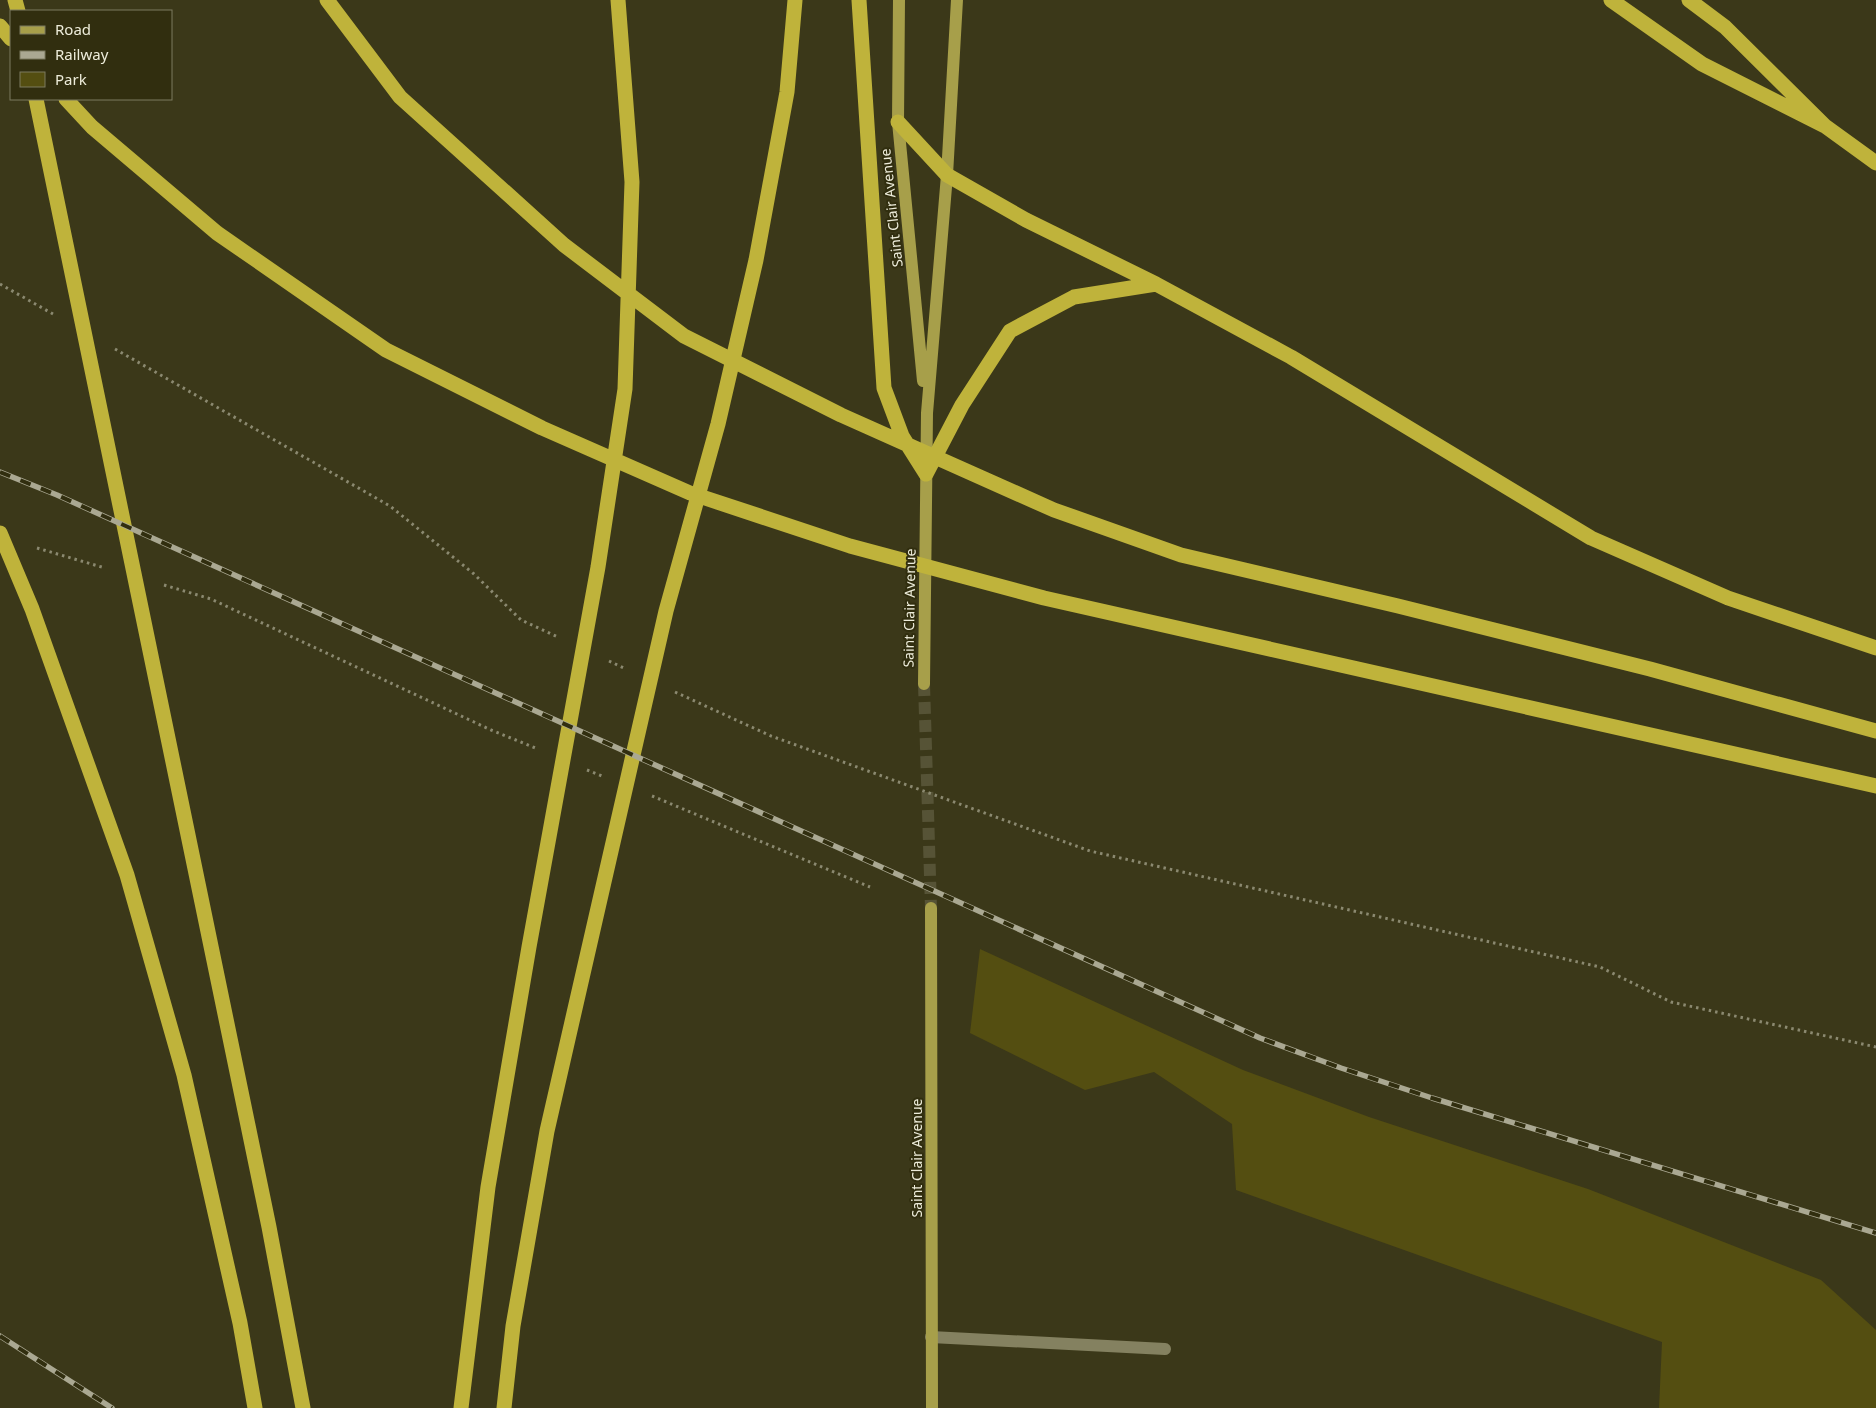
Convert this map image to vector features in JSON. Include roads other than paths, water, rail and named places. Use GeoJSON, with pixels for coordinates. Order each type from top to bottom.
{"type":"FeatureCollection","features":[{"type":"Feature","properties":{"kind":"highway"},"geometry":{"type":"LineString","coordinates":[[327,0],[400,97],[564,245],[684,336],[841,416],[1054,510],[1180,555],[1398,606],[1640,667],[1876,731]]}},
{"type":"Feature","properties":{"kind":"highway"},"geometry":{"type":"LineString","coordinates":[[461,1408],[488,1187],[529,947],[598,567],[625,389],[632,182],[618,0]]}},
{"type":"Feature","properties":{"kind":"highway"},"geometry":{"type":"LineString","coordinates":[[504,1408],[513,1326],[547,1131],[666,611],[718,424],[756,260],[787,92],[795,0]]}},
{"type":"Feature","properties":{"kind":"highway"},"geometry":{"type":"LineString","coordinates":[[859,0],[884,388],[902,436],[926,474]]}},
{"type":"Feature","properties":{"kind":"highway"},"geometry":{"type":"LineString","coordinates":[[1612,0],[1702,64],[1825,126]]}},
{"type":"Feature","properties":{"kind":"highway"},"geometry":{"type":"LineString","coordinates":[[1689,0],[1724,27],[1825,126],[1876,163]]}},
{"type":"Feature","properties":{"kind":"highway"},"geometry":{"type":"LineString","coordinates":[[0,26],[10,38]]}},
{"type":"Feature","properties":{"kind":"highway"},"geometry":{"type":"LineString","coordinates":[[36,100],[269,1227],[303,1408]]}},
{"type":"Feature","properties":{"kind":"highway"},"geometry":{"type":"LineString","coordinates":[[67,100],[92,127],[217,233],[386,350],[542,428],[690,493],[850,546],[1044,598],[1876,786]]}},
{"type":"Feature","properties":{"kind":"highway"},"geometry":{"type":"LineString","coordinates":[[898,122],[947,175],[1026,220],[1156,284],[1290,357],[1591,538],[1728,598],[1876,648]]}},
{"type":"Feature","properties":{"kind":"highway"},"geometry":{"type":"LineString","coordinates":[[926,474],[962,405],[1010,331],[1074,297],[1156,284]]}},
{"type":"Feature","properties":{"kind":"highway"},"geometry":{"type":"LineString","coordinates":[[0,533],[32,609],[127,875],[184,1075],[240,1323],[255,1408]]}},
{"type":"Feature","properties":{"kind":"main road","name":"Saint Clair Avenue"},"geometry":{"type":"LineString","coordinates":[[899,0],[898,122],[927,413]]}},
{"type":"Feature","properties":{"kind":"main road","name":"Saint Clair Avenue"},"geometry":{"type":"LineString","coordinates":[[924,684],[927,413],[947,175],[957,0]]}},
{"type":"Feature","properties":{"kind":"main road","name":"Saint Clair Avenue"},"geometry":{"type":"LineString","coordinates":[[931,908],[932,1408]]}},
{"type":"Feature","properties":{"kind":"lane"},"geometry":{"type":"LineString","coordinates":[[932,1337],[1165,1349]]}},
{"type":"Feature","properties":{"kind":"tunnel"},"geometry":{"type":"LineString","coordinates":[[924,684],[931,908]]}},
{"type":"Feature","properties":{"kind":"railway"},"geometry":{"type":"LineString","coordinates":[[0,472],[57,495],[1260,1038],[1341,1068],[1432,1098],[1876,1233]]}},
{"type":"Feature","properties":{"kind":"railway"},"geometry":{"type":"LineString","coordinates":[[0,1336],[112,1408]]}}]}
